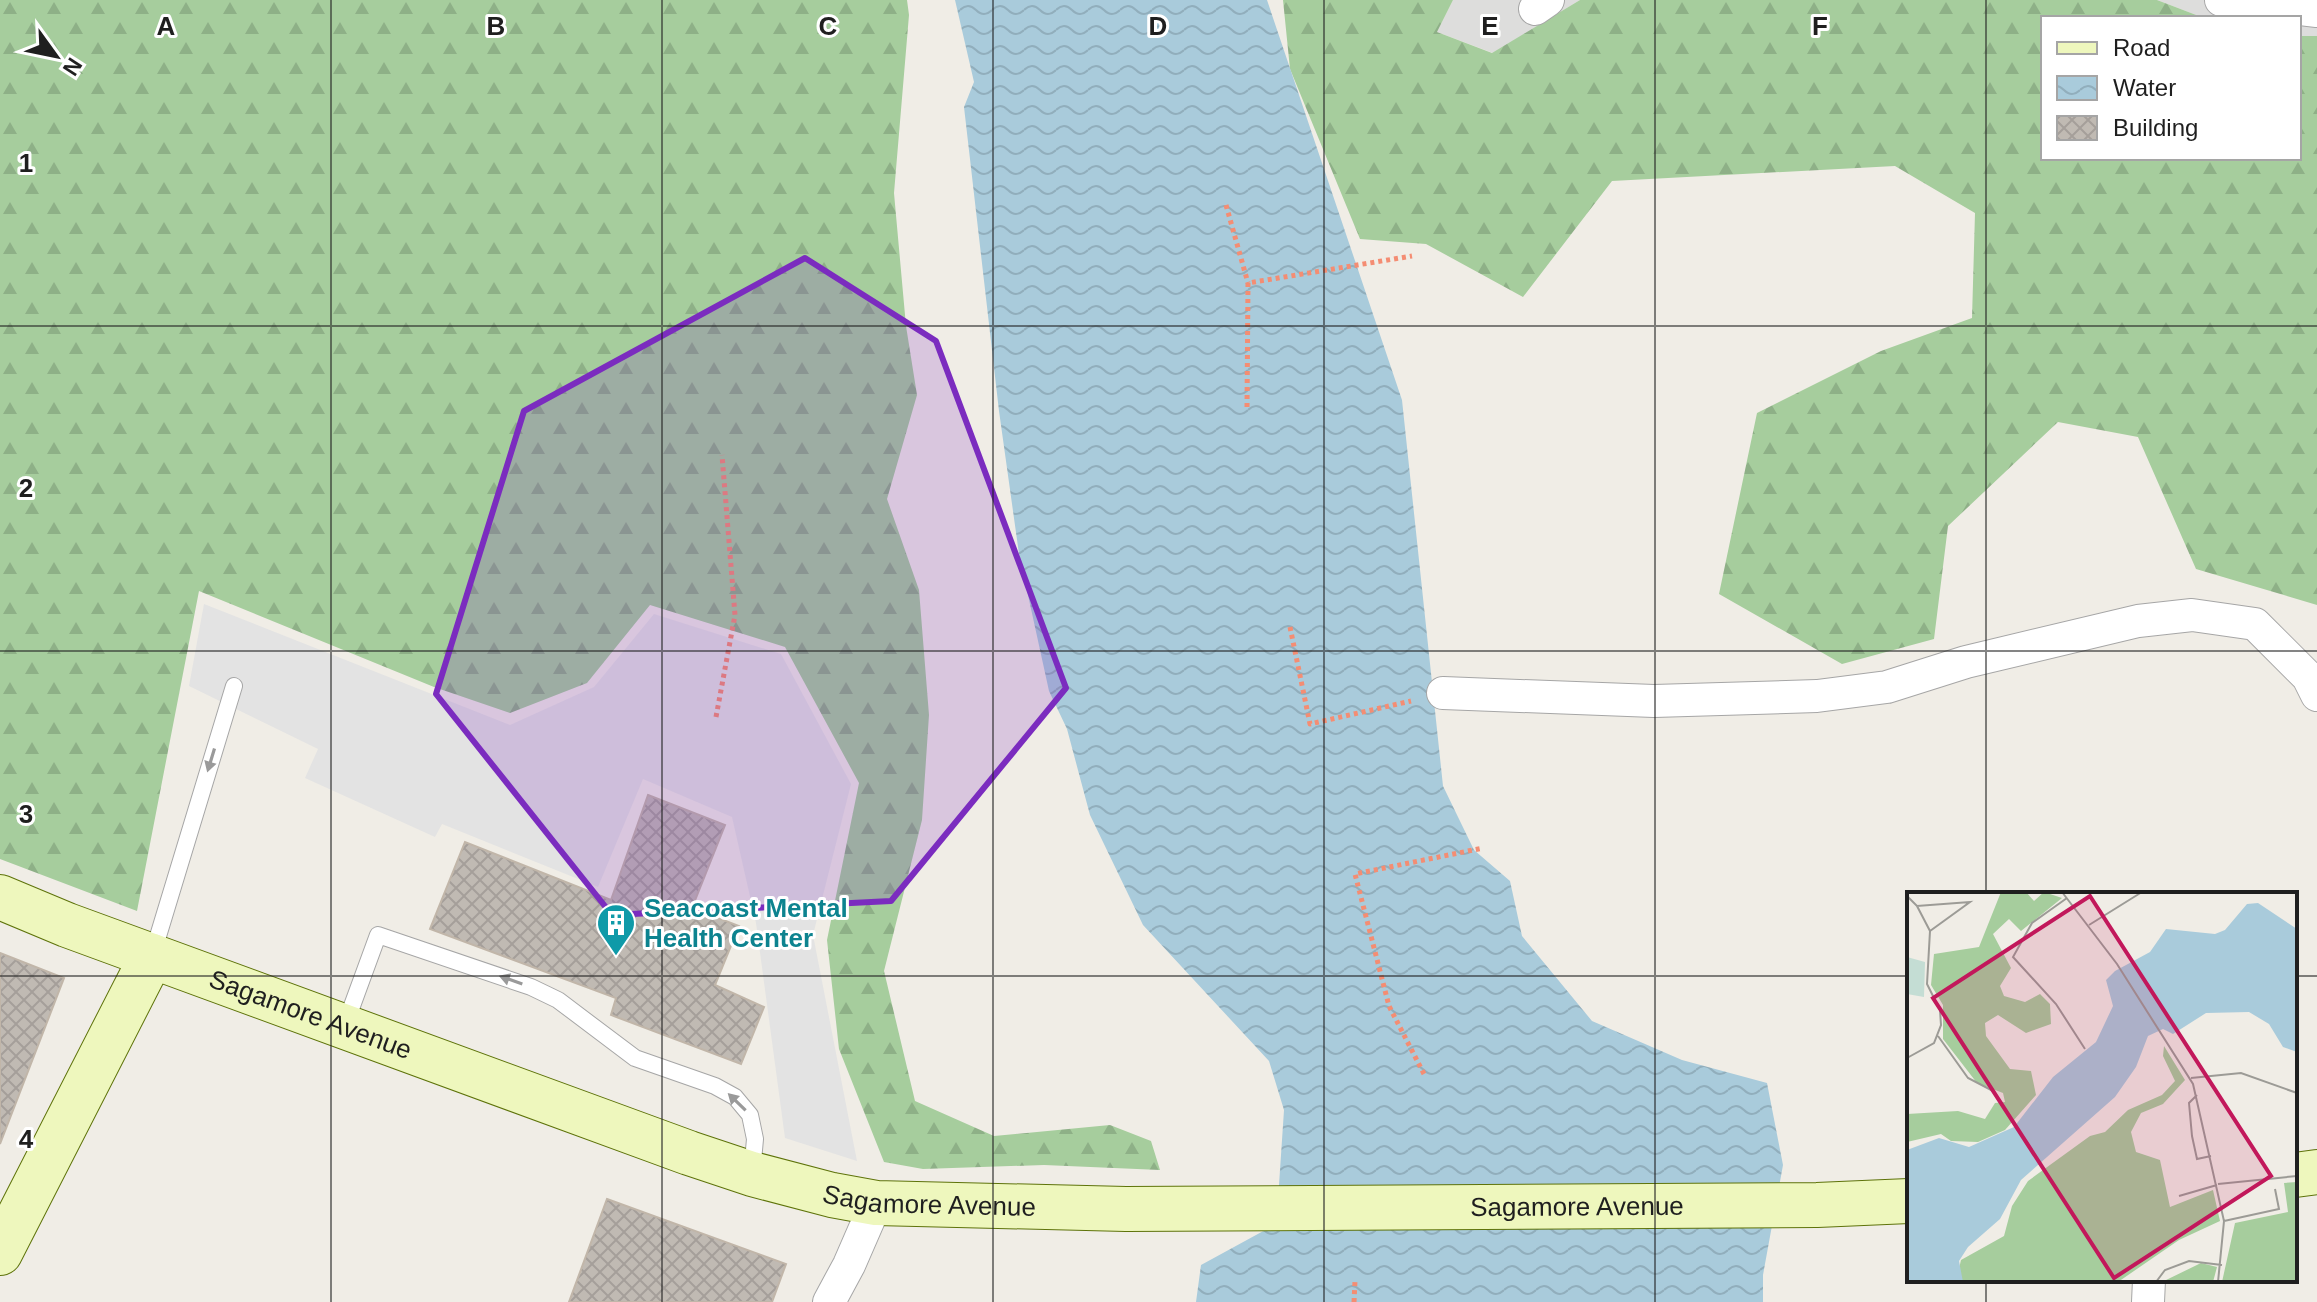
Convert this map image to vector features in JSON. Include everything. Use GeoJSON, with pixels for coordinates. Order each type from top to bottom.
{"type":"FeatureCollection","features":[{"type":"Feature","properties":{"kind":"main road","name":"Sagamore Avenue"},"geometry":{"type":"LineString","coordinates":[[0,897],[67,925],[752,1174],[876,1203],[1126,1209],[1817,1205],[1907,1201]]}},
{"type":"Feature","properties":{"kind":"main road"},"geometry":{"type":"LineString","coordinates":[[0,1253],[152,956]]}},
{"type":"Feature","properties":{"kind":"main road"},"geometry":{"type":"LineString","coordinates":[[2297,1175],[2317,1172]]}},
{"type":"Feature","properties":{"kind":"street"},"geometry":{"type":"LineString","coordinates":[[2221,0],[2317,11]]}},
{"type":"Feature","properties":{"kind":"street"},"geometry":{"type":"LineString","coordinates":[[1443,693],[1654,701],[1817,696],[1887,687],[1966,662],[2138,621],[2192,615],[2255,624],[2308,677],[2317,695]]}},
{"type":"Feature","properties":{"kind":"street"},"geometry":{"type":"LineString","coordinates":[[829,1302],[876,1203]]}},
{"type":"Feature","properties":{"kind":"street"},"geometry":{"type":"LineString","coordinates":[[2148,1302],[2149,1282]]}},
{"type":"Feature","properties":{"kind":"lane"},"geometry":{"type":"LineString","coordinates":[[152,956],[234,686]]}},
{"type":"Feature","properties":{"kind":"lane"},"geometry":{"type":"LineString","coordinates":[[345,1027],[378,935],[531,987],[577,1013],[635,1058],[715,1086],[735,1097],[750,1115],[755,1139],[752,1174]]}},
{"type":"Feature","properties":{"kind":"path"},"geometry":{"type":"LineString","coordinates":[[1226,205],[1248,283],[1247,407]]}},
{"type":"Feature","properties":{"kind":"path"},"geometry":{"type":"LineString","coordinates":[[1248,283],[1412,256]]}},
{"type":"Feature","properties":{"kind":"path"},"geometry":{"type":"LineString","coordinates":[[716,717],[735,615],[722,455]]}},
{"type":"Feature","properties":{"kind":"path"},"geometry":{"type":"LineString","coordinates":[[1290,627],[1310,724],[1443,693]]}},
{"type":"Feature","properties":{"kind":"path"},"geometry":{"type":"LineString","coordinates":[[1424,1074],[1389,1006],[1355,874],[1483,848]]}},
{"type":"Feature","properties":{"kind":"path"},"geometry":{"type":"LineString","coordinates":[[1354,1302],[1355,1281]]}},
{"type":"Feature","properties":{"kind":"highlighted area"},"geometry":{"type":"Polygon","coordinates":[[[805,258],[936,341],[1066,688],[891,901],[612,915],[436,694],[524,411],[805,258]]]}},
{"type":"Feature","properties":{"kind":"shaded area"},"geometry":{"type":"Polygon","coordinates":[[[1453,0],[1580,0],[1493,53],[1437,32],[1453,0]]]}},
{"type":"Feature","properties":{"kind":"shaded area"},"geometry":{"type":"Polygon","coordinates":[[[2157,0],[2317,0],[2317,36],[2301,36],[2301,16],[2199,16],[2157,0]]]}},
{"type":"Feature","properties":{"kind":"shaded area"},"geometry":{"type":"Polygon","coordinates":[[[204,604],[510,725],[594,687],[654,614],[781,654],[851,784],[813,935],[857,1161],[785,1138],[756,923],[732,817],[643,779],[598,887],[442,824],[435,837],[305,778],[318,749],[189,686],[204,604]]]}},
{"type":"Feature","properties":{"kind":"green space"},"geometry":{"type":"Polygon","coordinates":[[[0,0],[907,0],[909,15],[894,193],[906,326],[917,395],[887,499],[919,590],[929,715],[922,820],[884,971],[915,1101],[994,1136],[1110,1125],[1151,1141],[1160,1170],[1044,1165],[923,1169],[884,1162],[839,1049],[827,940],[859,783],[785,647],[650,605],[587,683],[510,713],[434,687],[199,591],[137,911],[0,859],[0,0]]]}},
{"type":"Feature","properties":{"kind":"green space"},"geometry":{"type":"Polygon","coordinates":[[[1283,0],[1453,0],[1437,32],[1492,53],[1580,0],[2157,0],[2199,16],[2041,16],[2041,160],[2301,160],[2301,36],[2317,36],[2317,605],[2196,569],[2138,437],[2058,422],[1948,526],[1934,639],[1842,664],[1719,594],[1757,413],[1881,351],[1972,318],[1975,213],[1895,166],[1612,181],[1523,297],[1426,244],[1360,239],[1290,69],[1283,0]]]}},
{"type":"Feature","properties":{"kind":"water"},"geometry":{"type":"Polygon","coordinates":[[[955,0],[1267,0],[1402,400],[1443,786],[1474,850],[1510,881],[1522,936],[1592,1021],[1682,1060],[1767,1083],[1783,1165],[1763,1275],[1763,1302],[1196,1302],[1201,1265],[1267,1229],[1279,1185],[1284,1110],[1269,1061],[1143,925],[1090,815],[1067,729],[1049,691],[1019,554],[999,411],[964,107],[974,82],[955,0]]]}},
{"type":"Feature","properties":{"kind":"building","name":"Seacoast Mental Health Center"},"geometry":{"type":"Polygon","coordinates":[[[648,795],[725,825],[692,908],[739,926],[715,985],[764,1007],[741,1064],[611,1015],[616,998],[430,929],[465,842],[611,900],[648,795]]]}},
{"type":"Feature","properties":{"kind":"building"},"geometry":{"type":"Polygon","coordinates":[[[0,953],[64,978],[0,1144],[0,953]]]}},
{"type":"Feature","properties":{"kind":"building"},"geometry":{"type":"Polygon","coordinates":[[[607,1199],[786,1264],[772,1302],[569,1302],[607,1199]]]}},
{"type":"Feature","properties":{"kind":"place","name":"Seacoast Mental Health Center"},"geometry":{"type":"Point","coordinates":[616,957]}}]}
